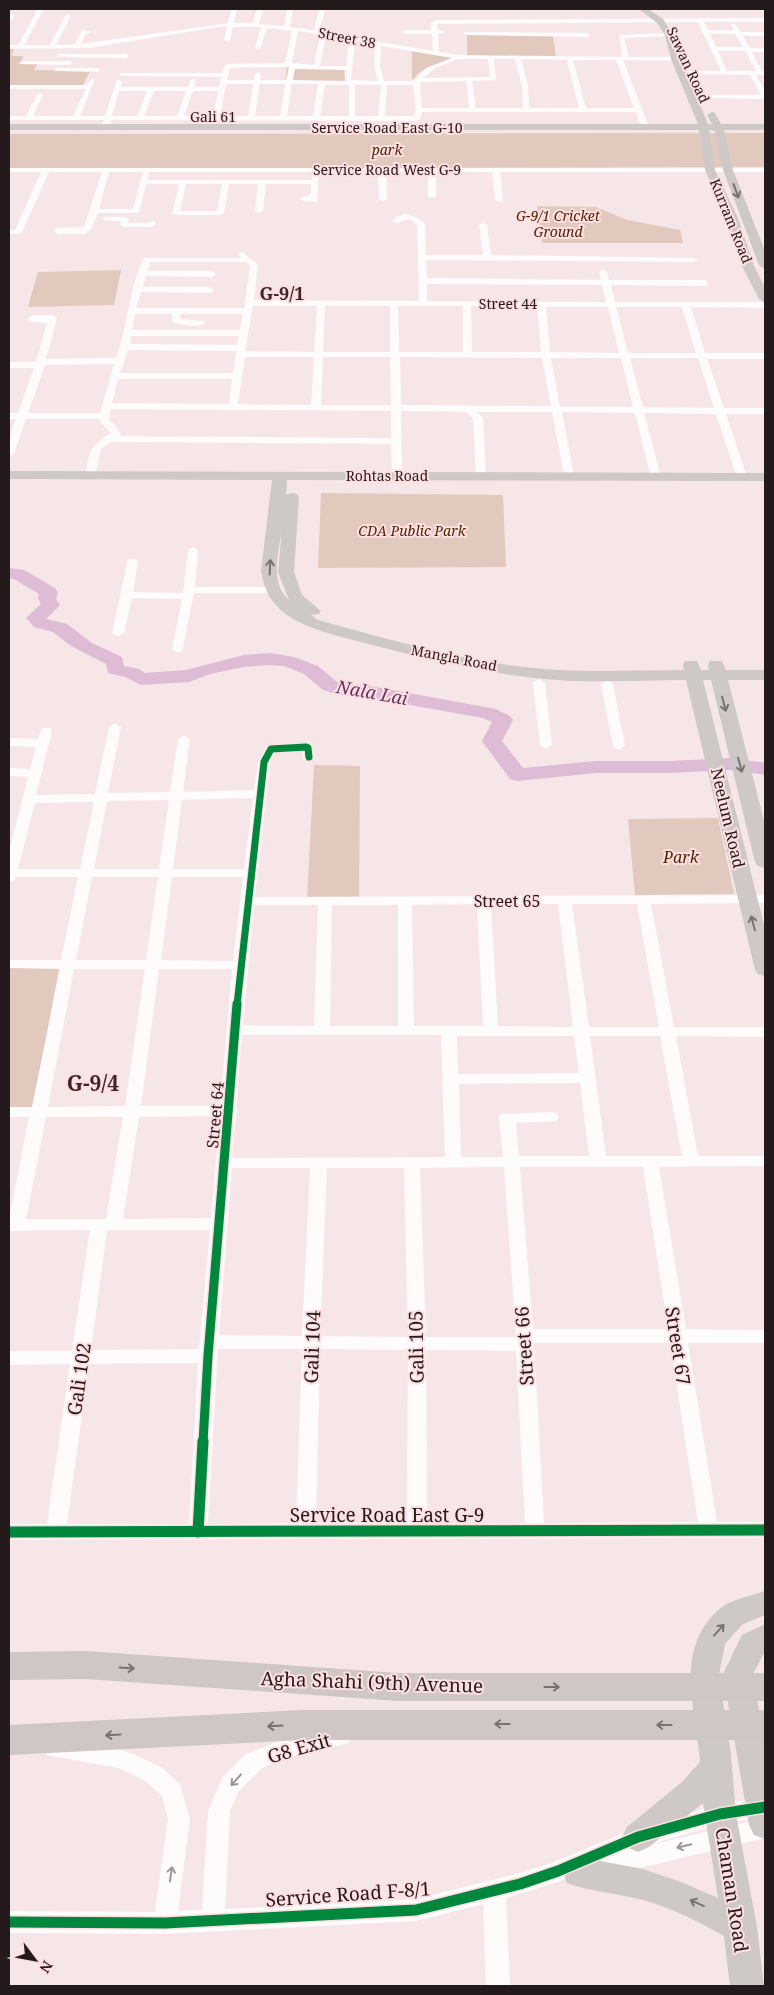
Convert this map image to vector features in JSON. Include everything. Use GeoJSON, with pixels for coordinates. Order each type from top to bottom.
{"type":"FeatureCollection","features":[{"type":"Feature","properties":{"kind":"main road","name":"Sawan Road"},"geometry":{"type":"LineString","coordinates":[[643,9],[673,27],[681,59]]}},
{"type":"Feature","properties":{"kind":"main road","name":"Sawan Road"},"geometry":{"type":"LineString","coordinates":[[652,9],[663,21],[718,129]]}},
{"type":"Feature","properties":{"kind":"main road","name":"Sawan Road"},"geometry":{"type":"LineString","coordinates":[[695,83],[710,170]]}},
{"type":"Feature","properties":{"kind":"main road","name":"Service Road East G-10"},"geometry":{"type":"LineString","coordinates":[[9,132],[418,119],[704,129]]}},
{"type":"Feature","properties":{"kind":"main road","name":"Service Road East G-10"},"geometry":{"type":"LineString","coordinates":[[9,128],[107,122],[704,129],[765,127]]}},
{"type":"Feature","properties":{"kind":"main road","name":"Service Road East G-10"},"geometry":{"type":"LineString","coordinates":[[718,129],[765,131]]}},
{"type":"Feature","properties":{"kind":"main road","name":"Kurram Road"},"geometry":{"type":"LineString","coordinates":[[718,129],[728,170],[765,265]]}},
{"type":"Feature","properties":{"kind":"main road","name":"Kurram Road"},"geometry":{"type":"LineString","coordinates":[[710,170],[732,218],[748,266],[765,299]]}},
{"type":"Feature","properties":{"kind":"main road","name":"Rohtas Road"},"geometry":{"type":"LineString","coordinates":[[9,476],[286,480],[396,476],[570,476],[599,480],[656,477],[765,477]]}},
{"type":"Feature","properties":{"kind":"main road","name":"Rohtas Road"},"geometry":{"type":"LineString","coordinates":[[9,483],[286,480],[599,480],[765,484]]}},
{"type":"Feature","properties":{"kind":"main road"},"geometry":{"type":"LineString","coordinates":[[273,590],[269,571],[286,480]]}},
{"type":"Feature","properties":{"kind":"main road","name":"Mangla Road"},"geometry":{"type":"LineString","coordinates":[[286,480],[286,572],[289,584],[295,597],[325,618],[433,646],[513,660],[560,665],[692,670]]}},
{"type":"Feature","properties":{"kind":"main road","name":"Mangla Road"},"geometry":{"type":"LineString","coordinates":[[273,590],[278,599],[292,611],[312,623],[424,654],[508,669],[558,675],[692,670],[765,674]]}},
{"type":"Feature","properties":{"kind":"main road","name":"Mangla Road"},"geometry":{"type":"LineString","coordinates":[[716,670],[765,665]]}},
{"type":"Feature","properties":{"kind":"main road","name":"Neelum Road"},"geometry":{"type":"LineString","coordinates":[[692,670],[720,786],[756,899],[765,970]]}},
{"type":"Feature","properties":{"kind":"main road","name":"Neelum Road"},"geometry":{"type":"LineString","coordinates":[[716,670],[765,862]]}},
{"type":"Feature","properties":{"kind":"main road","name":"Chaman Road"},"geometry":{"type":"LineString","coordinates":[[747,1986],[740,1927],[718,1794],[704,1676],[711,1639],[733,1615],[765,1603]]}},
{"type":"Feature","properties":{"kind":"main road"},"geometry":{"type":"LineString","coordinates":[[764,1817],[752,1680],[752,1644],[765,1636]]}},
{"type":"Feature","properties":{"kind":"main road"},"geometry":{"type":"LineString","coordinates":[[9,1652],[86,1666]]}},
{"type":"Feature","properties":{"kind":"main road","name":"Agha Shahi (9th) Avenue"},"geometry":{"type":"LineString","coordinates":[[9,1666],[86,1666],[398,1687],[752,1680]]}},
{"type":"Feature","properties":{"kind":"main road"},"geometry":{"type":"LineString","coordinates":[[9,1740],[304,1725],[394,1724],[758,1744]]}},
{"type":"Feature","properties":{"kind":"main road"},"geometry":{"type":"LineString","coordinates":[[638,1838],[693,1792],[718,1794]]}},
{"type":"Feature","properties":{"kind":"main road"},"geometry":{"type":"LineString","coordinates":[[568,1871],[621,1878],[662,1889],[702,1905],[740,1927]]}},
{"type":"Feature","properties":{"kind":"street"},"geometry":{"type":"LineString","coordinates":[[11,56],[14,47],[41,9]]}},
{"type":"Feature","properties":{"kind":"street"},"geometry":{"type":"LineString","coordinates":[[227,40],[234,9]]}},
{"type":"Feature","properties":{"kind":"street"},"geometry":{"type":"LineString","coordinates":[[256,24],[260,9]]}},
{"type":"Feature","properties":{"kind":"street"},"geometry":{"type":"LineString","coordinates":[[287,27],[290,9]]}},
{"type":"Feature","properties":{"kind":"street"},"geometry":{"type":"LineString","coordinates":[[317,67],[322,9]]}},
{"type":"Feature","properties":{"kind":"street"},"geometry":{"type":"LineString","coordinates":[[752,9],[765,9]]}},
{"type":"Feature","properties":{"kind":"street"},"geometry":{"type":"LineString","coordinates":[[752,9],[759,20],[758,28],[765,28]]}},
{"type":"Feature","properties":{"kind":"street"},"geometry":{"type":"LineString","coordinates":[[52,46],[68,16]]}},
{"type":"Feature","properties":{"kind":"street"},"geometry":{"type":"LineString","coordinates":[[436,54],[434,22],[663,21],[676,17],[700,20],[714,17],[759,20]]}},
{"type":"Feature","properties":{"kind":"street"},"geometry":{"type":"LineString","coordinates":[[700,20],[725,73]]}},
{"type":"Feature","properties":{"kind":"street"},"geometry":{"type":"LineString","coordinates":[[464,22],[464,42]]}},
{"type":"Feature","properties":{"kind":"street"},"geometry":{"type":"LineString","coordinates":[[491,22],[492,34]]}},
{"type":"Feature","properties":{"kind":"street"},"geometry":{"type":"LineString","coordinates":[[523,22],[524,34]]}},
{"type":"Feature","properties":{"kind":"street"},"geometry":{"type":"LineString","coordinates":[[554,22],[559,38]]}},
{"type":"Feature","properties":{"kind":"street"},"geometry":{"type":"LineString","coordinates":[[457,33],[524,34],[559,38],[588,38],[584,22]]}},
{"type":"Feature","properties":{"kind":"street","name":"Street 38"},"geometry":{"type":"LineString","coordinates":[[14,47],[77,46],[199,31],[231,24],[256,24],[296,28],[436,54],[462,54],[518,59],[681,59]]}},
{"type":"Feature","properties":{"kind":"street"},"geometry":{"type":"LineString","coordinates":[[258,47],[265,25]]}},
{"type":"Feature","properties":{"kind":"street"},"geometry":{"type":"LineString","coordinates":[[283,117],[296,28]]}},
{"type":"Feature","properties":{"kind":"street"},"geometry":{"type":"LineString","coordinates":[[404,49],[405,29],[450,32]]}},
{"type":"Feature","properties":{"kind":"street"},"geometry":{"type":"LineString","coordinates":[[706,32],[736,30],[765,34]]}},
{"type":"Feature","properties":{"kind":"street"},"geometry":{"type":"LineString","coordinates":[[736,30],[763,73]]}},
{"type":"Feature","properties":{"kind":"street"},"geometry":{"type":"LineString","coordinates":[[77,46],[84,32],[88,32]]}},
{"type":"Feature","properties":{"kind":"street"},"geometry":{"type":"LineString","coordinates":[[372,34],[380,81],[384,83]]}},
{"type":"Feature","properties":{"kind":"street"},"geometry":{"type":"LineString","coordinates":[[645,128],[622,59],[621,36],[669,34]]}},
{"type":"Feature","properties":{"kind":"street"},"geometry":{"type":"LineString","coordinates":[[352,39],[348,81],[352,83],[352,118]]}},
{"type":"Feature","properties":{"kind":"street"},"geometry":{"type":"LineString","coordinates":[[108,43],[124,66]]}},
{"type":"Feature","properties":{"kind":"street"},"geometry":{"type":"LineString","coordinates":[[714,49],[765,50]]}},
{"type":"Feature","properties":{"kind":"street"},"geometry":{"type":"LineString","coordinates":[[562,50],[567,59],[583,110]]}},
{"type":"Feature","properties":{"kind":"street"},"geometry":{"type":"LineString","coordinates":[[592,50],[595,59]]}},
{"type":"Feature","properties":{"kind":"street"},"geometry":{"type":"LineString","coordinates":[[413,51],[414,59]]}},
{"type":"Feature","properties":{"kind":"street"},"geometry":{"type":"LineString","coordinates":[[420,76],[462,54]]}},
{"type":"Feature","properties":{"kind":"street"},"geometry":{"type":"LineString","coordinates":[[117,88],[154,87],[190,89],[256,83],[384,83],[420,76],[494,79],[491,58]]}},
{"type":"Feature","properties":{"kind":"street"},"geometry":{"type":"LineString","coordinates":[[518,59],[525,86],[526,109]]}},
{"type":"Feature","properties":{"kind":"street"},"geometry":{"type":"LineString","coordinates":[[228,67],[124,66],[22,60],[101,63],[124,66],[195,75],[260,60],[317,67],[349,68]]}},
{"type":"Feature","properties":{"kind":"street"},"geometry":{"type":"LineString","coordinates":[[250,125],[260,60]]}},
{"type":"Feature","properties":{"kind":"street"},"geometry":{"type":"LineString","coordinates":[[76,117],[101,63]]}},
{"type":"Feature","properties":{"kind":"street"},"geometry":{"type":"LineString","coordinates":[[436,66],[469,65]]}},
{"type":"Feature","properties":{"kind":"street"},"geometry":{"type":"LineString","coordinates":[[107,122],[124,66]]}},
{"type":"Feature","properties":{"kind":"street"},"geometry":{"type":"LineString","coordinates":[[216,117],[228,67]]}},
{"type":"Feature","properties":{"kind":"street"},"geometry":{"type":"LineString","coordinates":[[36,70],[98,70]]}},
{"type":"Feature","properties":{"kind":"street"},"geometry":{"type":"LineString","coordinates":[[695,83],[725,73],[763,73]]}},
{"type":"Feature","properties":{"kind":"street"},"geometry":{"type":"LineString","coordinates":[[752,73],[765,97]]}},
{"type":"Feature","properties":{"kind":"street"},"geometry":{"type":"LineString","coordinates":[[180,117],[195,75]]}},
{"type":"Feature","properties":{"kind":"street"},"geometry":{"type":"LineString","coordinates":[[420,76],[418,119],[474,110],[638,110]]}},
{"type":"Feature","properties":{"kind":"street"},"geometry":{"type":"LineString","coordinates":[[469,77],[474,110]]}},
{"type":"Feature","properties":{"kind":"street"},"geometry":{"type":"LineString","coordinates":[[312,121],[322,83]]}},
{"type":"Feature","properties":{"kind":"street"},"geometry":{"type":"LineString","coordinates":[[381,118],[384,83]]}},
{"type":"Feature","properties":{"kind":"street"},"geometry":{"type":"LineString","coordinates":[[695,83],[765,97]]}},
{"type":"Feature","properties":{"kind":"street"},"geometry":{"type":"LineString","coordinates":[[9,87],[90,87]]}},
{"type":"Feature","properties":{"kind":"street"},"geometry":{"type":"LineString","coordinates":[[140,117],[154,87]]}},
{"type":"Feature","properties":{"kind":"street"},"geometry":{"type":"LineString","coordinates":[[9,95],[86,95]]}},
{"type":"Feature","properties":{"kind":"street"},"geometry":{"type":"LineString","coordinates":[[28,118],[40,95]]}},
{"type":"Feature","properties":{"kind":"street","name":"Gali 61"},"geometry":{"type":"LineString","coordinates":[[9,118],[76,117],[107,122],[140,117],[180,117],[203,122],[216,117],[250,125],[283,117],[312,121],[352,118],[418,119]]}},
{"type":"Feature","properties":{"kind":"street","name":"Service Road West G-9"},"geometry":{"type":"LineString","coordinates":[[9,170],[765,170]]}},
{"type":"Feature","properties":{"kind":"street"},"geometry":{"type":"LineString","coordinates":[[9,231],[18,232],[20,229],[46,170]]}},
{"type":"Feature","properties":{"kind":"street"},"geometry":{"type":"LineString","coordinates":[[88,229],[106,170]]}},
{"type":"Feature","properties":{"kind":"street"},"geometry":{"type":"LineString","coordinates":[[92,215],[136,211],[146,170]]}},
{"type":"Feature","properties":{"kind":"street"},"geometry":{"type":"LineString","coordinates":[[212,170],[212,182]]}},
{"type":"Feature","properties":{"kind":"street"},"geometry":{"type":"LineString","coordinates":[[313,196],[303,199],[314,200],[316,170]]}},
{"type":"Feature","properties":{"kind":"street"},"geometry":{"type":"LineString","coordinates":[[382,170],[383,200]]}},
{"type":"Feature","properties":{"kind":"street"},"geometry":{"type":"LineString","coordinates":[[432,170],[432,196]]}},
{"type":"Feature","properties":{"kind":"street"},"geometry":{"type":"LineString","coordinates":[[496,170],[499,200]]}},
{"type":"Feature","properties":{"kind":"street"},"geometry":{"type":"LineString","coordinates":[[143,182],[316,182]]}},
{"type":"Feature","properties":{"kind":"street"},"geometry":{"type":"LineString","coordinates":[[183,182],[176,213],[220,213],[226,182]]}},
{"type":"Feature","properties":{"kind":"street"},"geometry":{"type":"LineString","coordinates":[[260,211],[262,182]]}},
{"type":"Feature","properties":{"kind":"street"},"geometry":{"type":"LineString","coordinates":[[92,215],[125,219],[124,226],[152,225],[152,222]]}},
{"type":"Feature","properties":{"kind":"street"},"geometry":{"type":"LineString","coordinates":[[396,221],[399,218],[406,217],[414,218],[421,224],[423,304]]}},
{"type":"Feature","properties":{"kind":"street"},"geometry":{"type":"LineString","coordinates":[[483,225],[487,258]]}},
{"type":"Feature","properties":{"kind":"street"},"geometry":{"type":"LineString","coordinates":[[421,257],[487,258],[514,281]]}},
{"type":"Feature","properties":{"kind":"street"},"geometry":{"type":"LineString","coordinates":[[514,281],[601,258],[694,260]]}},
{"type":"Feature","properties":{"kind":"street"},"geometry":{"type":"LineString","coordinates":[[601,258],[610,305],[656,477]]}},
{"type":"Feature","properties":{"kind":"street"},"geometry":{"type":"LineString","coordinates":[[90,476],[97,447],[116,434],[112,427],[104,422],[104,416],[114,376],[125,347],[131,311],[147,260],[243,259],[254,265],[249,307],[236,376],[233,407]]}},
{"type":"Feature","properties":{"kind":"street"},"geometry":{"type":"LineString","coordinates":[[208,300],[216,260]]}},
{"type":"Feature","properties":{"kind":"street"},"geometry":{"type":"LineString","coordinates":[[143,273],[212,274]]}},
{"type":"Feature","properties":{"kind":"street"},"geometry":{"type":"LineString","coordinates":[[423,281],[705,283]]}},
{"type":"Feature","properties":{"kind":"street","name":"Street 44"},"geometry":{"type":"LineString","coordinates":[[208,300],[249,307],[321,304],[467,304],[514,281],[541,304],[765,305]]}},
{"type":"Feature","properties":{"kind":"street"},"geometry":{"type":"LineString","coordinates":[[138,289],[208,300]]}},
{"type":"Feature","properties":{"kind":"street"},"geometry":{"type":"LineString","coordinates":[[131,311],[177,310],[208,300]]}},
{"type":"Feature","properties":{"kind":"street"},"geometry":{"type":"LineString","coordinates":[[316,407],[321,304]]}},
{"type":"Feature","properties":{"kind":"street"},"geometry":{"type":"LineString","coordinates":[[394,304],[397,408],[395,441],[396,476]]}},
{"type":"Feature","properties":{"kind":"street"},"geometry":{"type":"LineString","coordinates":[[467,304],[468,356]]}},
{"type":"Feature","properties":{"kind":"street"},"geometry":{"type":"LineString","coordinates":[[541,304],[546,356],[570,476]]}},
{"type":"Feature","properties":{"kind":"street"},"geometry":{"type":"LineString","coordinates":[[686,305],[718,410],[742,477]]}},
{"type":"Feature","properties":{"kind":"street"},"geometry":{"type":"LineString","coordinates":[[177,310],[175,320],[201,323]]}},
{"type":"Feature","properties":{"kind":"street"},"geometry":{"type":"LineString","coordinates":[[9,454],[40,363],[52,321]]}},
{"type":"Feature","properties":{"kind":"street"},"geometry":{"type":"LineString","coordinates":[[126,333],[243,333]]}},
{"type":"Feature","properties":{"kind":"street"},"geometry":{"type":"LineString","coordinates":[[125,347],[319,355],[765,356]]}},
{"type":"Feature","properties":{"kind":"street"},"geometry":{"type":"LineString","coordinates":[[9,365],[119,361]]}},
{"type":"Feature","properties":{"kind":"street"},"geometry":{"type":"LineString","coordinates":[[114,376],[236,376]]}},
{"type":"Feature","properties":{"kind":"street"},"geometry":{"type":"LineString","coordinates":[[107,406],[765,411]]}},
{"type":"Feature","properties":{"kind":"street"},"geometry":{"type":"LineString","coordinates":[[469,409],[478,418],[481,476]]}},
{"type":"Feature","properties":{"kind":"street"},"geometry":{"type":"LineString","coordinates":[[9,416],[104,416]]}},
{"type":"Feature","properties":{"kind":"street"},"geometry":{"type":"LineString","coordinates":[[444,418],[478,418]]}},
{"type":"Feature","properties":{"kind":"street"},"geometry":{"type":"LineString","coordinates":[[111,438],[395,441]]}},
{"type":"Feature","properties":{"kind":"street"},"geometry":{"type":"LineString","coordinates":[[178,649],[193,550]]}},
{"type":"Feature","properties":{"kind":"street"},"geometry":{"type":"LineString","coordinates":[[118,633],[127,595],[132,561]]}},
{"type":"Feature","properties":{"kind":"street"},"geometry":{"type":"LineString","coordinates":[[127,595],[273,590]]}},
{"type":"Feature","properties":{"kind":"street"},"geometry":{"type":"LineString","coordinates":[[539,684],[546,745]]}},
{"type":"Feature","properties":{"kind":"street"},"geometry":{"type":"LineString","coordinates":[[607,684],[618,746]]}},
{"type":"Feature","properties":{"kind":"street"},"geometry":{"type":"LineString","coordinates":[[116,727],[12,1225],[220,1224]]}},
{"type":"Feature","properties":{"kind":"street"},"geometry":{"type":"LineString","coordinates":[[9,742],[45,737],[10,870],[87,873],[251,873]]}},
{"type":"Feature","properties":{"kind":"street","name":"Gali 102"},"geometry":{"type":"LineString","coordinates":[[56,1532],[82,1358],[106,1225],[132,1113],[184,739]]}},
{"type":"Feature","properties":{"kind":"street","name":"Street 64"},"geometry":{"type":"LineString","coordinates":[[198,1532],[209,1349],[230,1111],[240,965],[264,762],[271,749],[306,747],[308,748],[309,757]]}},
{"type":"Feature","properties":{"kind":"street"},"geometry":{"type":"LineString","coordinates":[[9,772],[35,773]]}},
{"type":"Feature","properties":{"kind":"street"},"geometry":{"type":"LineString","coordinates":[[28,799],[261,794]]}},
{"type":"Feature","properties":{"kind":"street","name":"Street 65"},"geometry":{"type":"LineString","coordinates":[[248,901],[756,899]]}},
{"type":"Feature","properties":{"kind":"street"},"geometry":{"type":"LineString","coordinates":[[642,900],[691,1161]]}},
{"type":"Feature","properties":{"kind":"street"},"geometry":{"type":"LineString","coordinates":[[322,1030],[325,901]]}},
{"type":"Feature","properties":{"kind":"street"},"geometry":{"type":"LineString","coordinates":[[405,901],[406,1031]]}},
{"type":"Feature","properties":{"kind":"street"},"geometry":{"type":"LineString","coordinates":[[484,901],[491,1032]]}},
{"type":"Feature","properties":{"kind":"street"},"geometry":{"type":"LineString","coordinates":[[565,901],[598,1162]]}},
{"type":"Feature","properties":{"kind":"street"},"geometry":{"type":"LineString","coordinates":[[9,964],[240,965]]}},
{"type":"Feature","properties":{"kind":"street"},"geometry":{"type":"LineString","coordinates":[[236,1030],[765,1032]]}},
{"type":"Feature","properties":{"kind":"street"},"geometry":{"type":"LineString","coordinates":[[448,1031],[453,1162]]}},
{"type":"Feature","properties":{"kind":"street"},"geometry":{"type":"LineString","coordinates":[[450,1079],[587,1078]]}},
{"type":"Feature","properties":{"kind":"street"},"geometry":{"type":"LineString","coordinates":[[9,1112],[132,1113],[230,1111]]}},
{"type":"Feature","properties":{"kind":"street","name":"Street 66"},"geometry":{"type":"LineString","coordinates":[[535,1531],[512,1162],[507,1118],[551,1117]]}},
{"type":"Feature","properties":{"kind":"street"},"geometry":{"type":"LineString","coordinates":[[225,1163],[765,1161]]}},
{"type":"Feature","properties":{"kind":"street","name":"Street 67"},"geometry":{"type":"LineString","coordinates":[[650,1162],[708,1531]]}},
{"type":"Feature","properties":{"kind":"street","name":"Gali 105"},"geometry":{"type":"LineString","coordinates":[[412,1163],[417,1344],[417,1531]]}},
{"type":"Feature","properties":{"kind":"street","name":"Gali 104"},"geometry":{"type":"LineString","coordinates":[[306,1531],[311,1343],[319,1164]]}},
{"type":"Feature","properties":{"kind":"street"},"geometry":{"type":"LineString","coordinates":[[9,1358],[82,1358],[311,1343],[417,1344],[676,1336],[765,1336]]}},
{"type":"Feature","properties":{"kind":"street","name":"Service Road East G-9"},"geometry":{"type":"LineString","coordinates":[[9,1532],[765,1530]]}},
{"type":"Feature","properties":{"kind":"street","name":"G8 Exit"},"geometry":{"type":"LineString","coordinates":[[213,1920],[219,1811],[232,1784],[254,1761],[284,1749],[394,1724]]}},
{"type":"Feature","properties":{"kind":"street"},"geometry":{"type":"LineString","coordinates":[[9,1740],[120,1759],[152,1773],[172,1791],[179,1819],[164,1923]]}},
{"type":"Feature","properties":{"kind":"street","name":"Service Road F-8/1"},"geometry":{"type":"LineString","coordinates":[[718,1794],[764,1817]]}},
{"type":"Feature","properties":{"kind":"street","name":"Service Road F-8/1"},"geometry":{"type":"LineString","coordinates":[[9,1922],[164,1923],[416,1910],[568,1871],[638,1838],[718,1794]]}},
{"type":"Feature","properties":{"kind":"street","name":"Service Road F-8/1"},"geometry":{"type":"LineString","coordinates":[[568,1871],[718,1794]]}},
{"type":"Feature","properties":{"kind":"street"},"geometry":{"type":"LineString","coordinates":[[494,1891],[498,1986]]}},
{"type":"Feature","properties":{"kind":"green space"},"geometry":{"type":"Polygon","coordinates":[[[467,35],[553,35],[556,58],[467,56],[467,35]]]}},
{"type":"Feature","properties":{"kind":"green space"},"geometry":{"type":"Polygon","coordinates":[[[14,47],[12,56],[23,56],[21,63],[38,63],[34,70],[90,71],[82,87],[9,86],[9,48],[14,47]]]}},
{"type":"Feature","properties":{"kind":"green space"},"geometry":{"type":"Polygon","coordinates":[[[412,51],[454,57],[420,72],[412,80],[412,51]]]}},
{"type":"Feature","properties":{"kind":"green space"},"geometry":{"type":"Polygon","coordinates":[[[287,67],[344,68],[345,82],[285,82],[287,67]]]}},
{"type":"Feature","properties":{"kind":"green space","name":"park"},"geometry":{"type":"Polygon","coordinates":[[[765,133],[765,167],[9,169],[9,134],[765,133]]]}},
{"type":"Feature","properties":{"kind":"green space","name":"G-9/1 Cricket Ground"},"geometry":{"type":"Polygon","coordinates":[[[537,206],[596,207],[627,220],[680,230],[683,243],[542,243],[537,206]]]}},
{"type":"Feature","properties":{"kind":"green space"},"geometry":{"type":"Polygon","coordinates":[[[121,270],[114,305],[28,307],[38,272],[121,270]]]}},
{"type":"Feature","properties":{"kind":"green space","name":"CDA Public Park"},"geometry":{"type":"Polygon","coordinates":[[[321,493],[503,495],[506,567],[318,568],[321,493]]]}},
{"type":"Feature","properties":{"kind":"green space"},"geometry":{"type":"Polygon","coordinates":[[[314,765],[360,766],[359,899],[307,900],[314,765]]]}},
{"type":"Feature","properties":{"kind":"green space","name":"Park"},"geometry":{"type":"Polygon","coordinates":[[[718,818],[734,894],[635,895],[628,819],[718,818]]]}},
{"type":"Feature","properties":{"kind":"green space"},"geometry":{"type":"Polygon","coordinates":[[[9,968],[59,968],[33,1109],[9,1109],[9,968]]]}},
{"type":"Feature","properties":{"kind":"waterway","name":"Nala Lai"},"geometry":{"type":"LineString","coordinates":[[9,573],[18,574],[49,592],[47,599],[51,605],[35,618],[40,623],[60,628],[70,638],[115,661],[115,669],[132,673],[141,679],[189,676],[204,670],[244,661],[270,659],[287,661],[311,670],[330,686],[342,690],[365,691],[489,713],[503,720],[492,741],[517,775],[596,767],[670,767],[730,764],[765,769]]}},
{"type":"Feature","properties":{"kind":"cycle path"},"geometry":{"type":"LineString","coordinates":[[198,1532],[208,1356],[240,965],[264,762],[271,749],[306,747],[308,748],[309,757]]}},
{"type":"Feature","properties":{"kind":"cycle path"},"geometry":{"type":"LineString","coordinates":[[9,1532],[765,1530]]}},
{"type":"Feature","properties":{"kind":"cycle path"},"geometry":{"type":"LineString","coordinates":[[9,1922],[165,1923],[416,1910],[520,1884],[558,1871],[638,1837],[720,1814],[765,1807]]}},
{"type":"Feature","properties":{"kind":"district","name":"G-9/1"},"geometry":{"type":"Point","coordinates":[282,294]}},
{"type":"Feature","properties":{"kind":"district","name":"G-9/4"},"geometry":{"type":"Point","coordinates":[93,1084]}}]}
